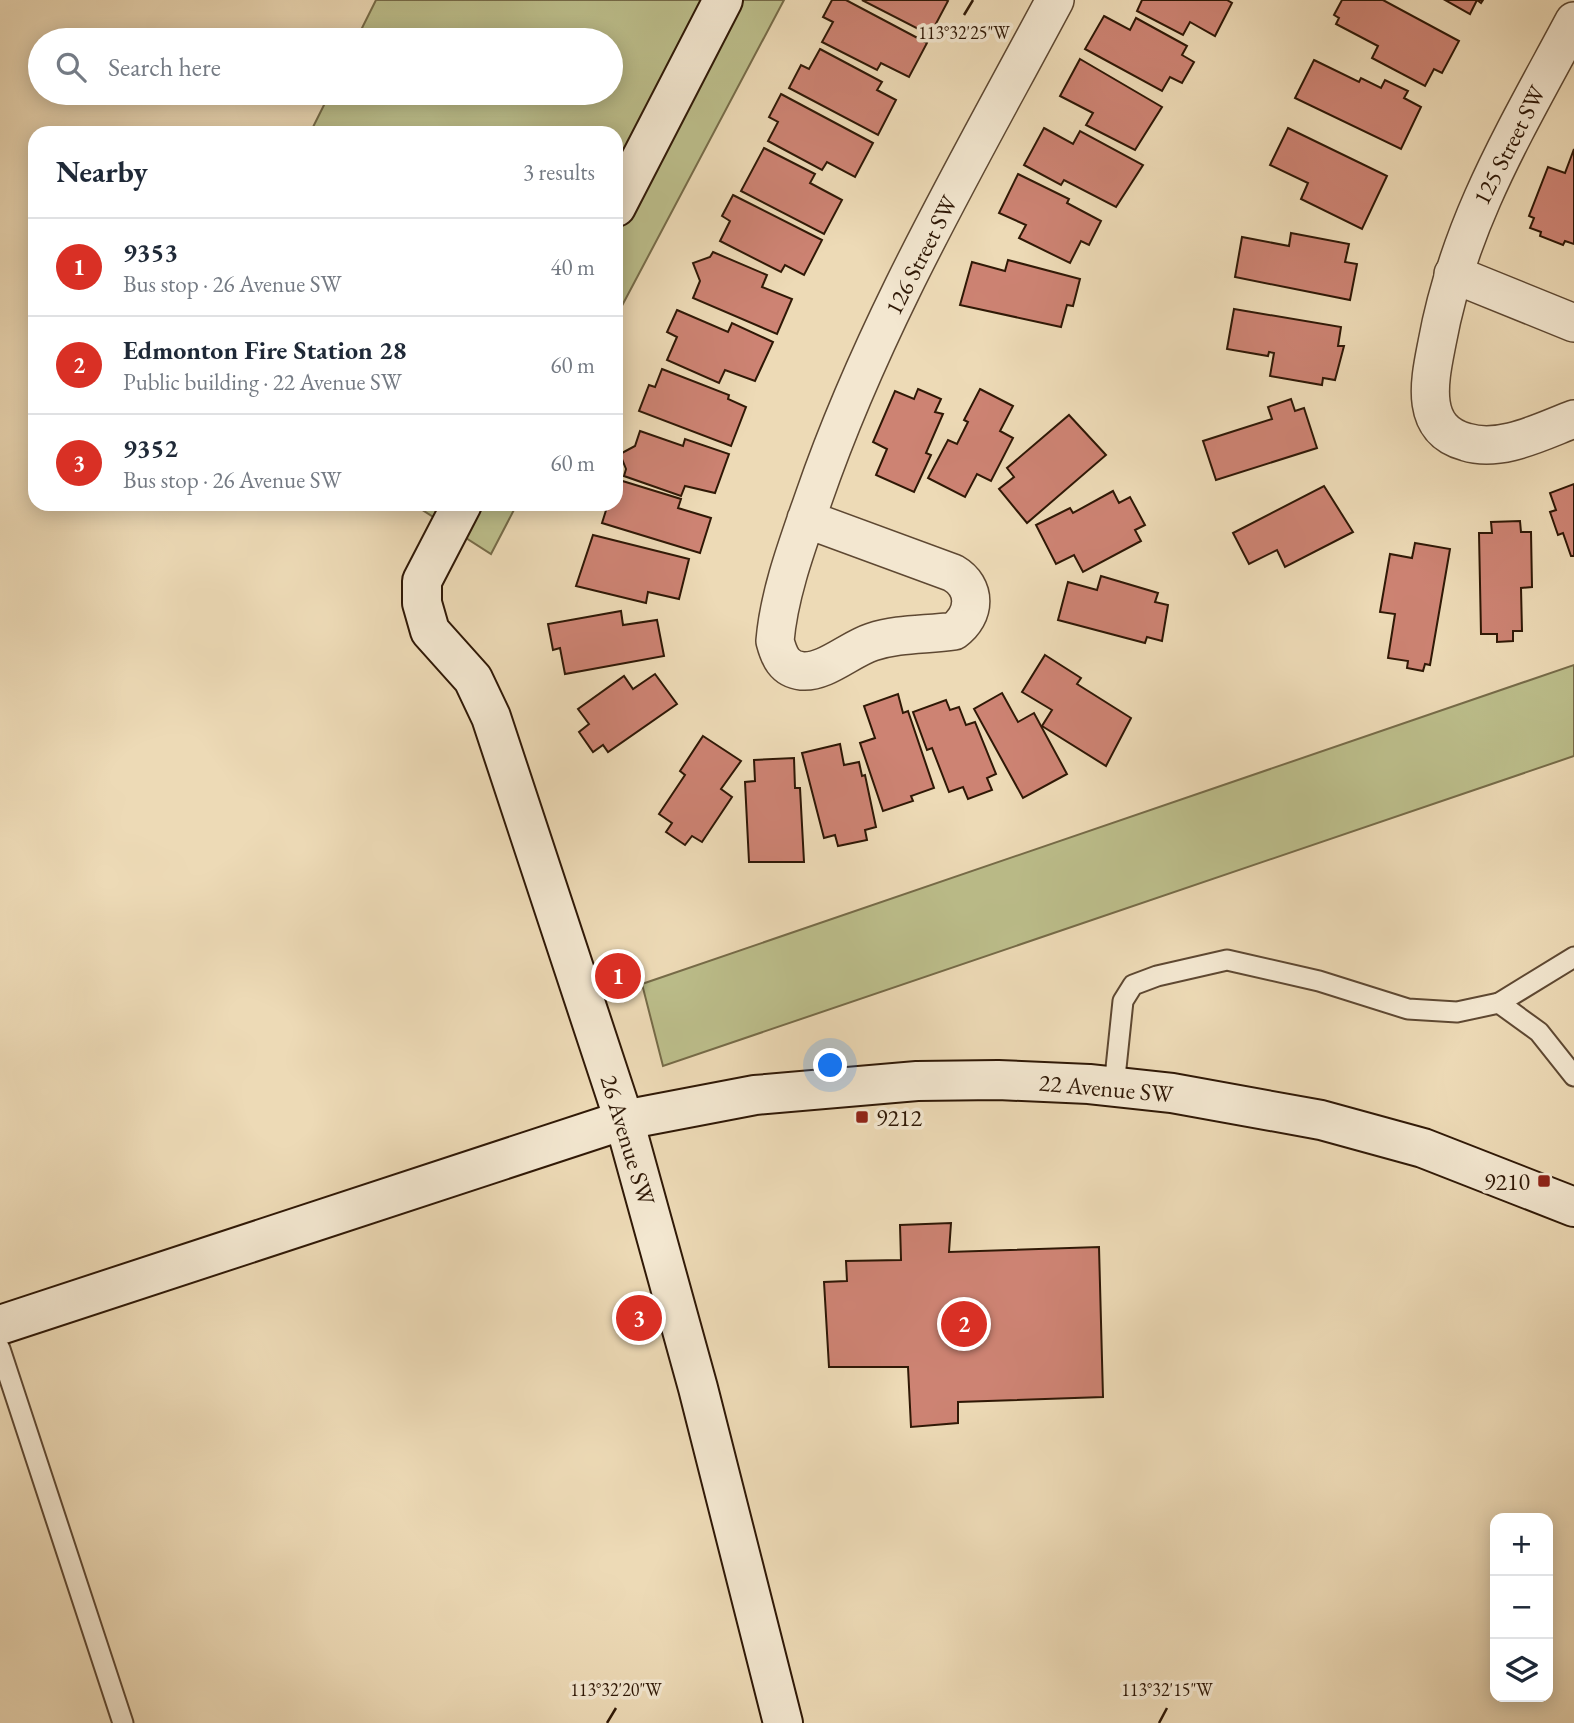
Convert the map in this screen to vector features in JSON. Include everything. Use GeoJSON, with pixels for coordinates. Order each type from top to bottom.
{"type":"FeatureCollection","features":[{"type":"Feature","properties":{"kind":"street"},"geometry":{"type":"LineString","coordinates":[[623,193],[723,0]]}},
{"type":"Feature","properties":{"kind":"street","name":"126 Street SW"},"geometry":{"type":"LineString","coordinates":[[806,519],[953,573],[962,579],[969,589],[972,604],[968,616],[954,631],[910,633],[871,642],[810,671],[798,671],[786,665],[779,656],[775,641],[776,628],[806,519],[841,423],[905,281],[1055,0]]}},
{"type":"Feature","properties":{"kind":"street","name":"125 Street SW"},"geometry":{"type":"LineString","coordinates":[[1574,20],[1485,187],[1460,248],[1443,309],[1429,395],[1438,423],[1465,442],[1498,444],[1574,419]]}},
{"type":"Feature","properties":{"kind":"street"},"geometry":{"type":"LineString","coordinates":[[1453,274],[1574,323]]}},
{"type":"Feature","properties":{"kind":"street","name":"26 Avenue SW"},"geometry":{"type":"LineString","coordinates":[[458,511],[422,581],[422,603],[430,631],[473,679],[491,717],[624,1120],[698,1388],[783,1723]]}},
{"type":"Feature","properties":{"kind":"street","name":"22 Avenue SW"},"geometry":{"type":"LineString","coordinates":[[0,1325],[624,1120],[755,1095],[917,1081],[1017,1080],[1114,1087],[1172,1093],[1321,1120],[1423,1148],[1574,1207]]}},
{"type":"Feature","properties":{"kind":"lane"},"geometry":{"type":"LineString","coordinates":[[1114,1087],[1123,1001],[1133,985],[1227,960],[1319,981],[1408,1009],[1457,1012],[1499,1003],[1574,957]]}},
{"type":"Feature","properties":{"kind":"lane"},"geometry":{"type":"LineString","coordinates":[[1499,1003],[1539,1032],[1574,1076]]}},
{"type":"Feature","properties":{"kind":"lane"},"geometry":{"type":"LineString","coordinates":[[0,1349],[123,1723]]}},
{"type":"Feature","properties":{"kind":"green space"},"geometry":{"type":"Polygon","coordinates":[[[376,0],[784,0],[623,304],[623,126],[314,126],[324,105],[623,105],[623,28],[362,28],[376,0]]]}},
{"type":"Feature","properties":{"kind":"green space"},"geometry":{"type":"Polygon","coordinates":[[[424,511],[513,511],[491,554],[424,511]]]}},
{"type":"Feature","properties":{"kind":"green space"},"geometry":{"type":"Polygon","coordinates":[[[1574,665],[1574,756],[663,1066],[642,984],[1574,665]]]}},
{"type":"Feature","properties":{"kind":"building"},"geometry":{"type":"Polygon","coordinates":[[[832,0],[846,0],[927,43],[909,77],[881,63],[877,70],[822,42],[833,22],[823,17],[832,0]]]}},
{"type":"Feature","properties":{"kind":"building"},"geometry":{"type":"Polygon","coordinates":[[[862,0],[946,0],[948,1],[930,35],[862,0]]]}},
{"type":"Feature","properties":{"kind":"building"},"geometry":{"type":"Polygon","coordinates":[[[1142,0],[1227,0],[1232,3],[1215,36],[1190,22],[1183,35],[1137,11],[1142,0]]]}},
{"type":"Feature","properties":{"kind":"building"},"geometry":{"type":"Polygon","coordinates":[[[1342,0],[1383,0],[1459,41],[1442,73],[1434,69],[1425,86],[1372,58],[1378,46],[1336,24],[1339,18],[1334,15],[1342,0]]]}},
{"type":"Feature","properties":{"kind":"building"},"geometry":{"type":"Polygon","coordinates":[[[1445,0],[1477,0],[1470,14],[1445,0]]]}},
{"type":"Feature","properties":{"kind":"building"},"geometry":{"type":"Polygon","coordinates":[[[1104,16],[1130,30],[1136,18],[1187,46],[1182,55],[1194,62],[1182,83],[1170,77],[1162,91],[1085,49],[1104,16]]]}},
{"type":"Feature","properties":{"kind":"building"},"geometry":{"type":"Polygon","coordinates":[[[820,49],[882,82],[877,90],[896,100],[878,135],[789,88],[801,65],[809,69],[820,49]]]}},
{"type":"Feature","properties":{"kind":"building"},"geometry":{"type":"Polygon","coordinates":[[[1080,59],[1162,107],[1135,150],[1086,125],[1093,113],[1060,96],[1080,59]]]}},
{"type":"Feature","properties":{"kind":"building"},"geometry":{"type":"Polygon","coordinates":[[[1314,60],[1359,82],[1361,78],[1381,88],[1385,80],[1408,91],[1404,98],[1421,107],[1401,149],[1295,98],[1314,60]]]}},
{"type":"Feature","properties":{"kind":"building"},"geometry":{"type":"Polygon","coordinates":[[[781,94],[873,143],[855,177],[827,162],[822,170],[768,141],[778,122],[769,117],[781,94]]]}},
{"type":"Feature","properties":{"kind":"building"},"geometry":{"type":"Polygon","coordinates":[[[1044,128],[1073,144],[1080,131],[1143,165],[1116,207],[1064,180],[1061,185],[1024,165],[1044,128]]]}},
{"type":"Feature","properties":{"kind":"building"},"geometry":{"type":"Polygon","coordinates":[[[1288,128],[1387,176],[1362,229],[1301,199],[1308,183],[1270,165],[1288,128]]]}},
{"type":"Feature","properties":{"kind":"building"},"geometry":{"type":"Polygon","coordinates":[[[764,148],[815,174],[810,183],[842,200],[824,234],[741,191],[764,148]]]}},
{"type":"Feature","properties":{"kind":"building"},"geometry":{"type":"Polygon","coordinates":[[[1574,149],[1574,244],[1565,241],[1563,245],[1540,236],[1541,232],[1530,228],[1534,218],[1529,216],[1548,167],[1565,173],[1574,149]]]}},
{"type":"Feature","properties":{"kind":"building"},"geometry":{"type":"Polygon","coordinates":[[[1018,174],[1069,199],[1067,203],[1101,221],[1089,245],[1081,241],[1070,263],[1019,238],[1026,225],[999,213],[1018,174]]]}},
{"type":"Feature","properties":{"kind":"building"},"geometry":{"type":"Polygon","coordinates":[[[733,195],[822,240],[804,275],[785,265],[781,272],[720,241],[730,221],[722,216],[733,195]]]}},
{"type":"Feature","properties":{"kind":"building"},"geometry":{"type":"Polygon","coordinates":[[[1291,233],[1349,244],[1345,262],[1357,264],[1350,300],[1235,277],[1242,237],[1289,246],[1291,233]]]}},
{"type":"Feature","properties":{"kind":"building"},"geometry":{"type":"Polygon","coordinates":[[[713,252],[767,275],[762,287],[792,299],[777,334],[693,298],[700,281],[693,263],[710,257],[713,252]]]}},
{"type":"Feature","properties":{"kind":"building"},"geometry":{"type":"Polygon","coordinates":[[[1008,260],[1080,279],[1073,306],[1067,305],[1061,327],[960,305],[972,262],[1005,271],[1008,260]]]}},
{"type":"Feature","properties":{"kind":"building"},"geometry":{"type":"Polygon","coordinates":[[[1234,309],[1341,327],[1338,346],[1344,346],[1335,380],[1323,378],[1322,385],[1270,376],[1274,353],[1269,352],[1268,356],[1227,349],[1234,309]]]}},
{"type":"Feature","properties":{"kind":"building"},"geometry":{"type":"Polygon","coordinates":[[[677,310],[728,332],[732,323],[773,342],[755,381],[725,370],[719,383],[667,360],[677,337],[667,332],[677,310]]]}},
{"type":"Feature","properties":{"kind":"building"},"geometry":{"type":"Polygon","coordinates":[[[662,369],[729,395],[728,399],[746,407],[731,446],[639,411],[649,385],[655,387],[662,369]]]}},
{"type":"Feature","properties":{"kind":"building"},"geometry":{"type":"Polygon","coordinates":[[[918,389],[941,399],[935,412],[943,414],[926,453],[931,455],[914,492],[876,475],[887,449],[873,442],[895,391],[914,399],[918,389]]]}},
{"type":"Feature","properties":{"kind":"building"},"geometry":{"type":"Polygon","coordinates":[[[980,389],[1013,406],[1000,431],[1013,438],[991,481],[977,474],[965,497],[928,478],[948,440],[957,444],[968,422],[964,420],[980,389]]]}},
{"type":"Feature","properties":{"kind":"building"},"geometry":{"type":"Polygon","coordinates":[[[1291,399],[1295,411],[1304,408],[1317,448],[1216,480],[1203,441],[1272,419],[1268,407],[1291,399]]]}},
{"type":"Feature","properties":{"kind":"building"},"geometry":{"type":"Polygon","coordinates":[[[1069,415],[1106,455],[1027,523],[999,489],[1014,477],[1007,468],[1069,415]]]}},
{"type":"Feature","properties":{"kind":"building"},"geometry":{"type":"Polygon","coordinates":[[[640,431],[683,446],[685,439],[729,454],[715,493],[685,486],[681,496],[624,476],[626,469],[623,452],[635,446],[640,431]]]}},
{"type":"Feature","properties":{"kind":"building"},"geometry":{"type":"Polygon","coordinates":[[[623,481],[681,499],[678,508],[711,518],[700,553],[602,523],[606,511],[623,511],[623,481]]]}},
{"type":"Feature","properties":{"kind":"building"},"geometry":{"type":"Polygon","coordinates":[[[1574,484],[1574,556],[1571,556],[1563,533],[1558,535],[1550,512],[1556,510],[1550,493],[1574,484]]]}},
{"type":"Feature","properties":{"kind":"building"},"geometry":{"type":"Polygon","coordinates":[[[1324,486],[1353,532],[1285,567],[1277,550],[1249,564],[1233,533],[1324,486]]]}},
{"type":"Feature","properties":{"kind":"building"},"geometry":{"type":"Polygon","coordinates":[[[1113,491],[1119,503],[1130,497],[1145,525],[1135,530],[1141,541],[1083,572],[1074,555],[1056,564],[1036,525],[1070,508],[1073,513],[1113,491]]]}},
{"type":"Feature","properties":{"kind":"building"},"geometry":{"type":"Polygon","coordinates":[[[1520,521],[1521,532],[1531,532],[1532,587],[1521,588],[1522,631],[1513,631],[1513,641],[1497,642],[1497,634],[1481,634],[1479,533],[1492,533],[1491,522],[1520,521]]]}},
{"type":"Feature","properties":{"kind":"building"},"geometry":{"type":"Polygon","coordinates":[[[593,535],[689,559],[679,599],[648,592],[646,603],[576,586],[593,535]]]}},
{"type":"Feature","properties":{"kind":"building"},"geometry":{"type":"Polygon","coordinates":[[[1415,543],[1450,549],[1430,665],[1425,664],[1423,671],[1407,668],[1408,661],[1388,658],[1395,614],[1380,612],[1390,554],[1412,558],[1415,543]]]}},
{"type":"Feature","properties":{"kind":"building"},"geometry":{"type":"Polygon","coordinates":[[[1101,576],[1158,593],[1155,602],[1168,605],[1162,641],[1147,637],[1145,643],[1058,620],[1068,582],[1097,590],[1101,576]]]}},
{"type":"Feature","properties":{"kind":"building"},"geometry":{"type":"Polygon","coordinates":[[[621,611],[623,625],[657,620],[664,656],[565,674],[560,648],[553,650],[548,624],[621,611]]]}},
{"type":"Feature","properties":{"kind":"building"},"geometry":{"type":"Polygon","coordinates":[[[1045,655],[1081,678],[1077,684],[1131,718],[1106,766],[1042,726],[1052,710],[1022,692],[1045,655]]]}},
{"type":"Feature","properties":{"kind":"building"},"geometry":{"type":"Polygon","coordinates":[[[655,674],[677,704],[608,752],[603,745],[593,752],[579,732],[589,724],[578,709],[624,676],[633,689],[655,674]]]}},
{"type":"Feature","properties":{"kind":"building"},"geometry":{"type":"Polygon","coordinates":[[[1002,693],[1018,722],[1034,713],[1067,774],[1023,798],[974,709],[1002,693]]]}},
{"type":"Feature","properties":{"kind":"building"},"geometry":{"type":"Polygon","coordinates":[[[898,694],[903,713],[908,711],[934,788],[911,796],[913,801],[883,811],[860,743],[875,738],[864,706],[898,694]]]}},
{"type":"Feature","properties":{"kind":"building"},"geometry":{"type":"Polygon","coordinates":[[[946,700],[950,710],[959,707],[966,725],[975,722],[996,774],[987,778],[992,790],[968,799],[963,787],[949,792],[932,748],[927,750],[913,712],[946,700]]]}},
{"type":"Feature","properties":{"kind":"building"},"geometry":{"type":"Polygon","coordinates":[[[703,736],[741,761],[721,789],[732,797],[702,842],[692,836],[685,845],[666,832],[672,823],[659,814],[685,775],[680,771],[703,736]]]}},
{"type":"Feature","properties":{"kind":"building"},"geometry":{"type":"Polygon","coordinates":[[[840,744],[844,765],[859,762],[862,776],[865,775],[876,827],[865,830],[867,840],[838,846],[835,835],[824,838],[802,753],[840,744]]]}},
{"type":"Feature","properties":{"kind":"building"},"geometry":{"type":"Polygon","coordinates":[[[794,758],[795,788],[800,788],[804,862],[749,862],[745,782],[755,781],[754,760],[794,758]]]}},
{"type":"Feature","properties":{"kind":"building"},"geometry":{"type":"Polygon","coordinates":[[[951,1223],[949,1252],[1099,1247],[1103,1397],[958,1402],[958,1423],[911,1427],[908,1367],[829,1367],[824,1282],[847,1281],[846,1261],[901,1260],[900,1225],[951,1223]]]}},
{"type":"Feature","properties":{"kind":"place","name":"9353"},"geometry":{"type":"Point","coordinates":[618,976]}},
{"type":"Feature","properties":{"kind":"place","name":"9212"},"geometry":{"type":"Point","coordinates":[862,1117]}},
{"type":"Feature","properties":{"kind":"place","name":"9210"},"geometry":{"type":"Point","coordinates":[1544,1181]}},
{"type":"Feature","properties":{"kind":"place","name":"9352"},"geometry":{"type":"Point","coordinates":[639,1318]}},
{"type":"Feature","properties":{"kind":"place","name":"Edmonton Fire Station 28"},"geometry":{"type":"Point","coordinates":[964,1324]}}]}
